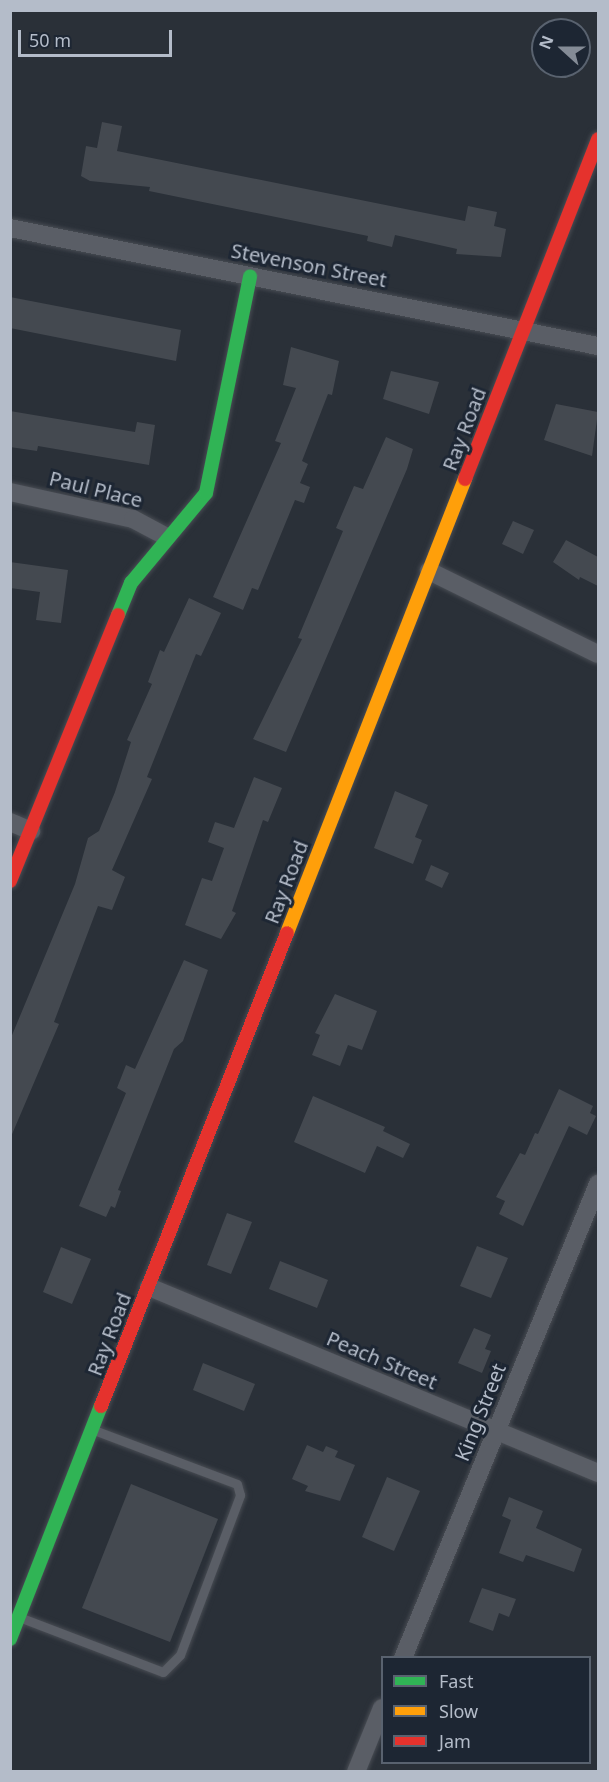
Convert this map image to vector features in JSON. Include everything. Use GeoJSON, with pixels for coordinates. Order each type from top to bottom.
{"type":"FeatureCollection","features":[{"type":"Feature","properties":{"kind":"street","name":"Ray Road"},"geometry":{"type":"LineString","coordinates":[[10,1639],[598,139]]}},
{"type":"Feature","properties":{"kind":"street","name":"Stevenson Street"},"geometry":{"type":"LineString","coordinates":[[10,228],[598,346]]}},
{"type":"Feature","properties":{"kind":"street"},"geometry":{"type":"LineString","coordinates":[[10,881],[131,583],[167,537],[191,516],[206,493],[250,276]]}},
{"type":"Feature","properties":{"kind":"street","name":"Paul Place"},"geometry":{"type":"LineString","coordinates":[[10,492],[133,519],[167,537]]}},
{"type":"Feature","properties":{"kind":"street"},"geometry":{"type":"LineString","coordinates":[[429,571],[598,654]]}},
{"type":"Feature","properties":{"kind":"street"},"geometry":{"type":"LineString","coordinates":[[10,822],[31,831]]}},
{"type":"Feature","properties":{"kind":"street","name":"King Street"},"geometry":{"type":"LineString","coordinates":[[404,1656],[598,1184]]}},
{"type":"Feature","properties":{"kind":"street","name":"Peach Street"},"geometry":{"type":"LineString","coordinates":[[149,1287],[598,1473]]}},
{"type":"Feature","properties":{"kind":"street"},"geometry":{"type":"LineString","coordinates":[[356,1772],[381,1710]]}},
{"type":"Feature","properties":{"kind":"lane"},"geometry":{"type":"LineString","coordinates":[[19,1617],[163,1672],[180,1655],[204,1595],[240,1495],[237,1484],[93,1429]]}},
{"type":"Feature","properties":{"kind":"building"},"geometry":{"type":"Polygon","coordinates":[[[102,122],[122,126],[117,151],[465,221],[468,206],[497,212],[494,226],[506,229],[501,257],[456,254],[457,249],[395,235],[392,247],[367,241],[368,236],[149,191],[150,187],[90,181],[81,176],[86,146],[97,148],[102,122]]]}},
{"type":"Feature","properties":{"kind":"building"},"geometry":{"type":"Polygon","coordinates":[[[10,297],[181,330],[176,361],[10,328],[10,297]]]}},
{"type":"Feature","properties":{"kind":"building"},"geometry":{"type":"Polygon","coordinates":[[[291,347],[339,361],[332,395],[328,394],[302,461],[308,464],[300,483],[310,487],[304,503],[295,500],[258,590],[252,588],[243,610],[213,597],[281,443],[275,441],[296,388],[283,385],[291,347]]]}},
{"type":"Feature","properties":{"kind":"building"},"geometry":{"type":"Polygon","coordinates":[[[391,371],[439,382],[429,414],[383,399],[391,371]]]}},
{"type":"Feature","properties":{"kind":"building"},"geometry":{"type":"Polygon","coordinates":[[[556,404],[598,412],[592,456],[544,440],[556,404]]]}},
{"type":"Feature","properties":{"kind":"building"},"geometry":{"type":"Polygon","coordinates":[[[10,411],[135,432],[137,422],[155,425],[149,465],[38,446],[37,451],[10,447],[10,411]]]}},
{"type":"Feature","properties":{"kind":"building"},"geometry":{"type":"Polygon","coordinates":[[[386,437],[413,449],[407,469],[286,752],[253,739],[302,639],[298,638],[343,531],[336,528],[354,486],[363,489],[386,437]]]}},
{"type":"Feature","properties":{"kind":"building"},"geometry":{"type":"Polygon","coordinates":[[[513,521],[534,530],[523,554],[502,544],[513,521]]]}},
{"type":"Feature","properties":{"kind":"building"},"geometry":{"type":"Polygon","coordinates":[[[566,540],[598,557],[598,586],[580,577],[579,580],[553,562],[566,540]]]}},
{"type":"Feature","properties":{"kind":"building"},"geometry":{"type":"Polygon","coordinates":[[[10,562],[68,570],[61,623],[36,620],[40,592],[10,588],[10,562]]]}},
{"type":"Feature","properties":{"kind":"building"},"geometry":{"type":"Polygon","coordinates":[[[189,598],[221,613],[201,656],[196,654],[147,777],[152,779],[112,870],[125,877],[112,910],[98,906],[54,1022],[59,1024],[10,1139],[10,1040],[75,884],[88,838],[99,831],[115,792],[131,742],[127,740],[152,684],[148,682],[160,650],[164,652],[189,598]]]}},
{"type":"Feature","properties":{"kind":"building"},"geometry":{"type":"Polygon","coordinates":[[[254,777],[282,788],[268,822],[263,820],[232,911],[236,913],[221,939],[185,925],[202,878],[212,881],[224,848],[208,842],[215,822],[234,828],[254,777]]]}},
{"type":"Feature","properties":{"kind":"building"},"geometry":{"type":"Polygon","coordinates":[[[395,791],[428,805],[415,837],[422,840],[413,864],[374,848],[395,791]]]}},
{"type":"Feature","properties":{"kind":"building"},"geometry":{"type":"Polygon","coordinates":[[[431,865],[449,873],[442,888],[425,880],[431,865]]]}},
{"type":"Feature","properties":{"kind":"building"},"geometry":{"type":"Polygon","coordinates":[[[184,960],[208,970],[183,1041],[174,1049],[118,1190],[121,1191],[115,1208],[111,1206],[106,1217],[79,1206],[126,1093],[117,1088],[126,1065],[135,1069],[184,960]]]}},
{"type":"Feature","properties":{"kind":"building"},"geometry":{"type":"Polygon","coordinates":[[[335,994],[377,1011],[362,1050],[348,1045],[340,1066],[312,1055],[320,1035],[315,1033],[335,994]]]}},
{"type":"Feature","properties":{"kind":"building"},"geometry":{"type":"Polygon","coordinates":[[[559,1089],[593,1106],[590,1113],[596,1116],[587,1135],[569,1126],[523,1226],[499,1214],[505,1201],[496,1197],[520,1153],[525,1155],[535,1133],[538,1134],[559,1089]]]}},
{"type":"Feature","properties":{"kind":"building"},"geometry":{"type":"Polygon","coordinates":[[[313,1096],[385,1127],[383,1131],[410,1144],[403,1158],[377,1146],[365,1173],[294,1142],[313,1096]]]}},
{"type":"Feature","properties":{"kind":"building"},"geometry":{"type":"Polygon","coordinates":[[[227,1213],[252,1222],[231,1274],[207,1265],[227,1213]]]}},
{"type":"Feature","properties":{"kind":"building"},"geometry":{"type":"Polygon","coordinates":[[[477,1246],[508,1258],[491,1298],[460,1286],[477,1246]]]}},
{"type":"Feature","properties":{"kind":"building"},"geometry":{"type":"Polygon","coordinates":[[[61,1247],[91,1259],[72,1304],[43,1292],[61,1247]]]}},
{"type":"Feature","properties":{"kind":"building"},"geometry":{"type":"Polygon","coordinates":[[[280,1261],[328,1280],[317,1308],[269,1289],[280,1261]]]}},
{"type":"Feature","properties":{"kind":"building"},"geometry":{"type":"Polygon","coordinates":[[[474,1328],[491,1335],[485,1349],[491,1351],[482,1373],[458,1363],[474,1328]]]}},
{"type":"Feature","properties":{"kind":"building"},"geometry":{"type":"Polygon","coordinates":[[[203,1363],[255,1384],[244,1411],[193,1390],[203,1363]]]}},
{"type":"Feature","properties":{"kind":"building"},"geometry":{"type":"Polygon","coordinates":[[[307,1445],[323,1452],[326,1446],[338,1451],[335,1457],[355,1465],[340,1501],[305,1491],[308,1486],[292,1479],[307,1445]]]}},
{"type":"Feature","properties":{"kind":"building"},"geometry":{"type":"Polygon","coordinates":[[[387,1477],[420,1491],[394,1551],[362,1537],[387,1477]]]}},
{"type":"Feature","properties":{"kind":"building"},"geometry":{"type":"Polygon","coordinates":[[[131,1484],[218,1519],[170,1642],[82,1608],[131,1484]]]}},
{"type":"Feature","properties":{"kind":"building"},"geometry":{"type":"Polygon","coordinates":[[[509,1497],[543,1511],[536,1528],[582,1549],[574,1572],[526,1555],[523,1562],[499,1553],[511,1520],[502,1516],[509,1497]]]}},
{"type":"Feature","properties":{"kind":"building"},"geometry":{"type":"Polygon","coordinates":[[[482,1588],[516,1599],[509,1617],[499,1613],[493,1631],[469,1622],[482,1588]]]}},
{"type":"Feature","properties":{"kind":"traffic: fast"},"geometry":{"type":"LineString","coordinates":[[118,615],[131,583],[206,493],[250,276]]}},
{"type":"Feature","properties":{"kind":"traffic: fast"},"geometry":{"type":"LineString","coordinates":[[10,1639],[101,1406]]}},
{"type":"Feature","properties":{"kind":"traffic: slow"},"geometry":{"type":"LineString","coordinates":[[287,933],[465,479]]}},
{"type":"Feature","properties":{"kind":"traffic: jam"},"geometry":{"type":"LineString","coordinates":[[465,479],[598,139]]}},
{"type":"Feature","properties":{"kind":"traffic: jam"},"geometry":{"type":"LineString","coordinates":[[10,881],[118,615]]}},
{"type":"Feature","properties":{"kind":"traffic: jam"},"geometry":{"type":"LineString","coordinates":[[101,1406],[287,933]]}}]}
